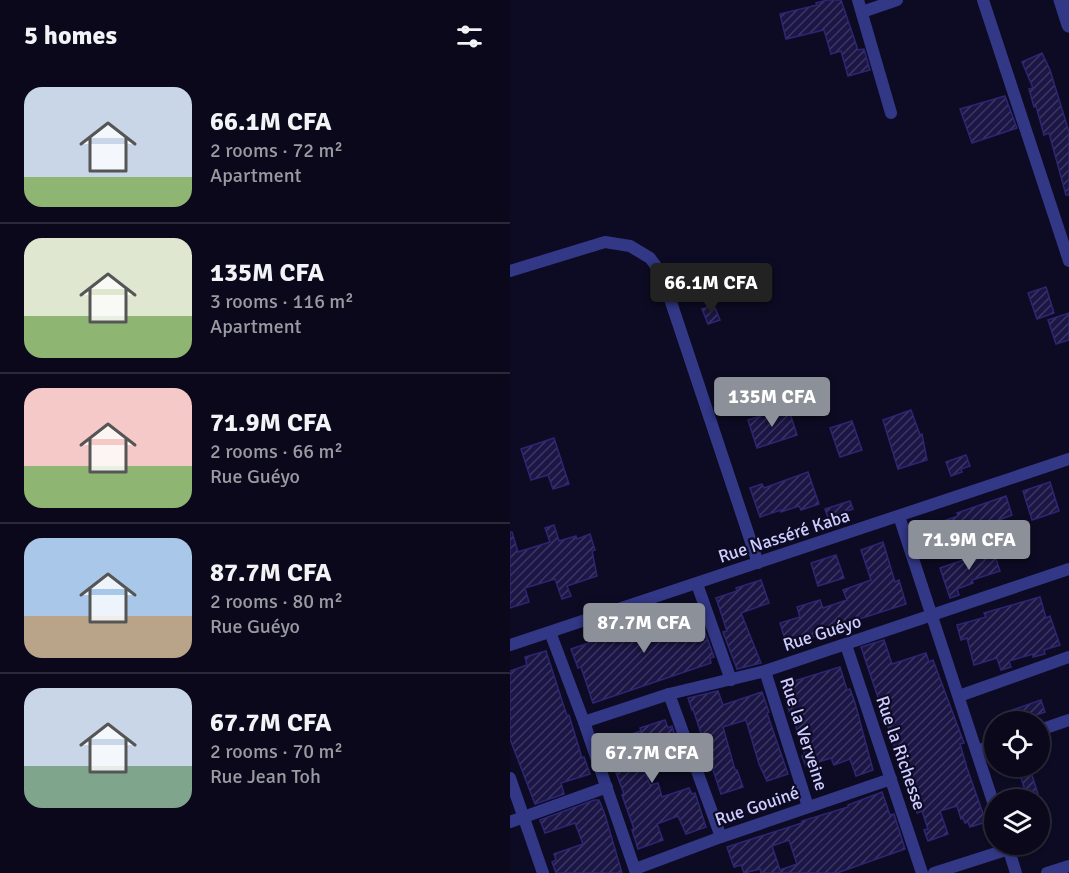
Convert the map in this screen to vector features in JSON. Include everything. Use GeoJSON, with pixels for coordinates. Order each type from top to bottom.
{"type":"FeatureCollection","features":[{"type":"Feature","properties":{"kind":"street"},"geometry":{"type":"LineString","coordinates":[[891,113],[860,6],[897,0]]}},
{"type":"Feature","properties":{"kind":"street"},"geometry":{"type":"LineString","coordinates":[[984,0],[1069,261]]}},
{"type":"Feature","properties":{"kind":"street"},"geometry":{"type":"LineString","coordinates":[[1061,0],[1069,25]]}},
{"type":"Feature","properties":{"kind":"street"},"geometry":{"type":"LineString","coordinates":[[510,271],[605,242],[630,246],[650,258],[664,281],[758,564]]}},
{"type":"Feature","properties":{"kind":"street","name":"Rue Nasséré Kaba"},"geometry":{"type":"LineString","coordinates":[[510,645],[1069,459]]}},
{"type":"Feature","properties":{"kind":"street"},"geometry":{"type":"LineString","coordinates":[[899,516],[989,789]]}},
{"type":"Feature","properties":{"kind":"street","name":"Rue Guéyo"},"geometry":{"type":"LineString","coordinates":[[584,722],[669,694],[765,671],[1069,569]]}},
{"type":"Feature","properties":{"kind":"street"},"geometry":{"type":"LineString","coordinates":[[697,584],[731,680]]}},
{"type":"Feature","properties":{"kind":"street"},"geometry":{"type":"LineString","coordinates":[[550,632],[636,871]]}},
{"type":"Feature","properties":{"kind":"street","name":"Rue la Richesse"},"geometry":{"type":"LineString","coordinates":[[846,645],[922,873]]}},
{"type":"Feature","properties":{"kind":"street"},"geometry":{"type":"LineString","coordinates":[[959,696],[1069,657]]}},
{"type":"Feature","properties":{"kind":"street","name":"Rue la Verveine"},"geometry":{"type":"LineString","coordinates":[[765,671],[808,807]]}},
{"type":"Feature","properties":{"kind":"street"},"geometry":{"type":"LineString","coordinates":[[669,694],[721,837]]}},
{"type":"Feature","properties":{"kind":"street"},"geometry":{"type":"LineString","coordinates":[[1050,727],[1069,720]]}},
{"type":"Feature","properties":{"kind":"street"},"geometry":{"type":"LineString","coordinates":[[977,751],[984,749]]}},
{"type":"Feature","properties":{"kind":"street"},"geometry":{"type":"LineString","coordinates":[[510,778],[543,873]]}},
{"type":"Feature","properties":{"kind":"street","name":"Rue Gouiné"},"geometry":{"type":"LineString","coordinates":[[636,871],[721,837],[891,779]]}},
{"type":"Feature","properties":{"kind":"street"},"geometry":{"type":"LineString","coordinates":[[510,822],[607,788]]}},
{"type":"Feature","properties":{"kind":"street"},"geometry":{"type":"LineString","coordinates":[[934,873],[985,855]]}},
{"type":"Feature","properties":{"kind":"street"},"geometry":{"type":"LineString","coordinates":[[1010,855],[1016,873]]}},
{"type":"Feature","properties":{"kind":"street"},"geometry":{"type":"LineString","coordinates":[[1047,873],[1069,866]]}},
{"type":"Feature","properties":{"kind":"building"},"geometry":{"type":"Polygon","coordinates":[[[841,0],[858,50],[864,49],[870,70],[848,76],[841,51],[831,54],[824,30],[786,39],[780,14],[817,5],[816,3],[841,0]]]}},
{"type":"Feature","properties":{"kind":"building"},"geometry":{"type":"Polygon","coordinates":[[[1042,53],[1050,70],[1069,132],[1069,195],[1066,195],[1049,133],[1044,135],[1036,106],[1034,107],[1029,89],[1033,88],[1022,62],[1042,53]]]}},
{"type":"Feature","properties":{"kind":"building"},"geometry":{"type":"Polygon","coordinates":[[[1005,96],[1017,128],[972,143],[960,109],[1005,96]]]}},
{"type":"Feature","properties":{"kind":"building"},"geometry":{"type":"Polygon","coordinates":[[[1046,287],[1054,313],[1037,319],[1028,293],[1046,287]]]}},
{"type":"Feature","properties":{"kind":"building"},"geometry":{"type":"Polygon","coordinates":[[[714,305],[720,320],[708,324],[702,309],[714,305]]]}},
{"type":"Feature","properties":{"kind":"building"},"geometry":{"type":"Polygon","coordinates":[[[1069,313],[1069,340],[1056,344],[1048,320],[1069,313]]]}},
{"type":"Feature","properties":{"kind":"building"},"geometry":{"type":"Polygon","coordinates":[[[788,407],[797,435],[757,448],[748,420],[788,407]]]}},
{"type":"Feature","properties":{"kind":"building"},"geometry":{"type":"Polygon","coordinates":[[[911,410],[920,435],[922,434],[927,460],[898,469],[883,420],[911,410]]]}},
{"type":"Feature","properties":{"kind":"building"},"geometry":{"type":"Polygon","coordinates":[[[852,421],[862,450],[840,457],[830,428],[852,421]]]}},
{"type":"Feature","properties":{"kind":"building"},"geometry":{"type":"Polygon","coordinates":[[[554,438],[569,484],[553,489],[548,475],[531,480],[521,449],[554,438]]]}},
{"type":"Feature","properties":{"kind":"building"},"geometry":{"type":"Polygon","coordinates":[[[966,455],[970,466],[951,476],[946,462],[966,455]]]}},
{"type":"Feature","properties":{"kind":"building"},"geometry":{"type":"Polygon","coordinates":[[[808,472],[819,504],[801,510],[799,506],[760,517],[750,488],[762,484],[764,488],[808,472]]]}},
{"type":"Feature","properties":{"kind":"building"},"geometry":{"type":"Polygon","coordinates":[[[1050,482],[1059,511],[1032,520],[1023,491],[1050,482]]]}},
{"type":"Feature","properties":{"kind":"building"},"geometry":{"type":"Polygon","coordinates":[[[1006,496],[1012,515],[999,520],[1002,527],[989,531],[989,529],[936,549],[929,526],[958,516],[957,513],[1006,496]]]}},
{"type":"Feature","properties":{"kind":"building"},"geometry":{"type":"Polygon","coordinates":[[[850,501],[853,509],[828,518],[825,509],[850,501]]]}},
{"type":"Feature","properties":{"kind":"building"},"geometry":{"type":"Polygon","coordinates":[[[554,525],[559,541],[576,536],[577,539],[590,534],[595,550],[592,551],[597,576],[567,586],[571,596],[562,599],[555,579],[525,588],[529,602],[510,608],[510,532],[512,532],[518,552],[550,542],[545,528],[554,525]]]}},
{"type":"Feature","properties":{"kind":"building"},"geometry":{"type":"Polygon","coordinates":[[[883,542],[895,582],[899,580],[906,604],[787,646],[780,623],[800,617],[797,607],[820,600],[823,608],[847,600],[843,590],[871,580],[861,550],[883,542]]]}},
{"type":"Feature","properties":{"kind":"building"},"geometry":{"type":"Polygon","coordinates":[[[993,550],[1000,571],[972,580],[973,583],[957,589],[959,595],[950,598],[940,568],[993,550]]]}},
{"type":"Feature","properties":{"kind":"building"},"geometry":{"type":"Polygon","coordinates":[[[836,555],[844,578],[818,586],[811,563],[836,555]]]}},
{"type":"Feature","properties":{"kind":"building"},"geometry":{"type":"Polygon","coordinates":[[[761,580],[769,603],[741,613],[761,663],[737,669],[723,632],[727,631],[716,598],[737,591],[736,588],[761,580]]]}},
{"type":"Feature","properties":{"kind":"building"},"geometry":{"type":"Polygon","coordinates":[[[1040,597],[1046,618],[1050,616],[1060,645],[1044,650],[1045,654],[1033,657],[1033,654],[1009,661],[1011,667],[1001,670],[997,658],[974,665],[967,638],[961,640],[957,625],[986,617],[984,613],[1040,597]]]}},
{"type":"Feature","properties":{"kind":"building"},"geometry":{"type":"Polygon","coordinates":[[[695,604],[714,657],[710,658],[711,663],[593,703],[581,667],[578,668],[571,649],[695,604]]]}},
{"type":"Feature","properties":{"kind":"building"},"geometry":{"type":"Polygon","coordinates":[[[884,640],[892,664],[926,653],[929,662],[933,660],[964,743],[960,744],[984,816],[984,823],[970,827],[968,822],[965,823],[963,818],[961,819],[957,806],[940,811],[948,834],[928,841],[924,830],[928,829],[922,811],[917,813],[861,647],[884,640]]]}},
{"type":"Feature","properties":{"kind":"building"},"geometry":{"type":"Polygon","coordinates":[[[546,651],[582,758],[584,757],[590,774],[561,783],[564,794],[535,804],[510,739],[510,671],[527,665],[525,657],[546,651]]]}},
{"type":"Feature","properties":{"kind":"building"},"geometry":{"type":"Polygon","coordinates":[[[840,667],[847,690],[850,689],[855,703],[873,770],[856,776],[850,759],[834,765],[831,758],[806,766],[802,756],[805,755],[781,685],[840,667]]]}},
{"type":"Feature","properties":{"kind":"building"},"geometry":{"type":"Polygon","coordinates":[[[718,691],[723,705],[762,692],[788,774],[767,781],[759,764],[746,720],[723,727],[735,770],[737,770],[743,787],[721,794],[688,698],[718,691]]]}},
{"type":"Feature","properties":{"kind":"building"},"geometry":{"type":"Polygon","coordinates":[[[1041,700],[1045,711],[1010,711],[1041,700]]]}},
{"type":"Feature","properties":{"kind":"building"},"geometry":{"type":"Polygon","coordinates":[[[665,720],[668,728],[672,726],[683,762],[663,769],[656,748],[638,755],[646,776],[650,785],[658,783],[662,797],[689,788],[692,794],[695,793],[706,827],[686,834],[678,816],[657,824],[663,840],[638,849],[632,830],[634,829],[622,795],[624,794],[605,743],[665,720]]]}},
{"type":"Feature","properties":{"kind":"building"},"geometry":{"type":"Polygon","coordinates":[[[1021,777],[1033,777],[1036,789],[1025,789],[1021,777]]]}},
{"type":"Feature","properties":{"kind":"building"},"geometry":{"type":"Polygon","coordinates":[[[882,792],[890,815],[894,814],[905,849],[837,873],[761,873],[760,869],[744,873],[741,865],[734,867],[727,847],[802,823],[802,821],[848,807],[848,805],[882,792]],[[789,840],[772,846],[780,870],[797,864],[789,840]]]}},
{"type":"Feature","properties":{"kind":"building"},"geometry":{"type":"Polygon","coordinates":[[[599,800],[605,815],[622,873],[556,873],[552,862],[556,860],[554,854],[583,844],[575,823],[545,833],[540,820],[599,800]]]}}]}
